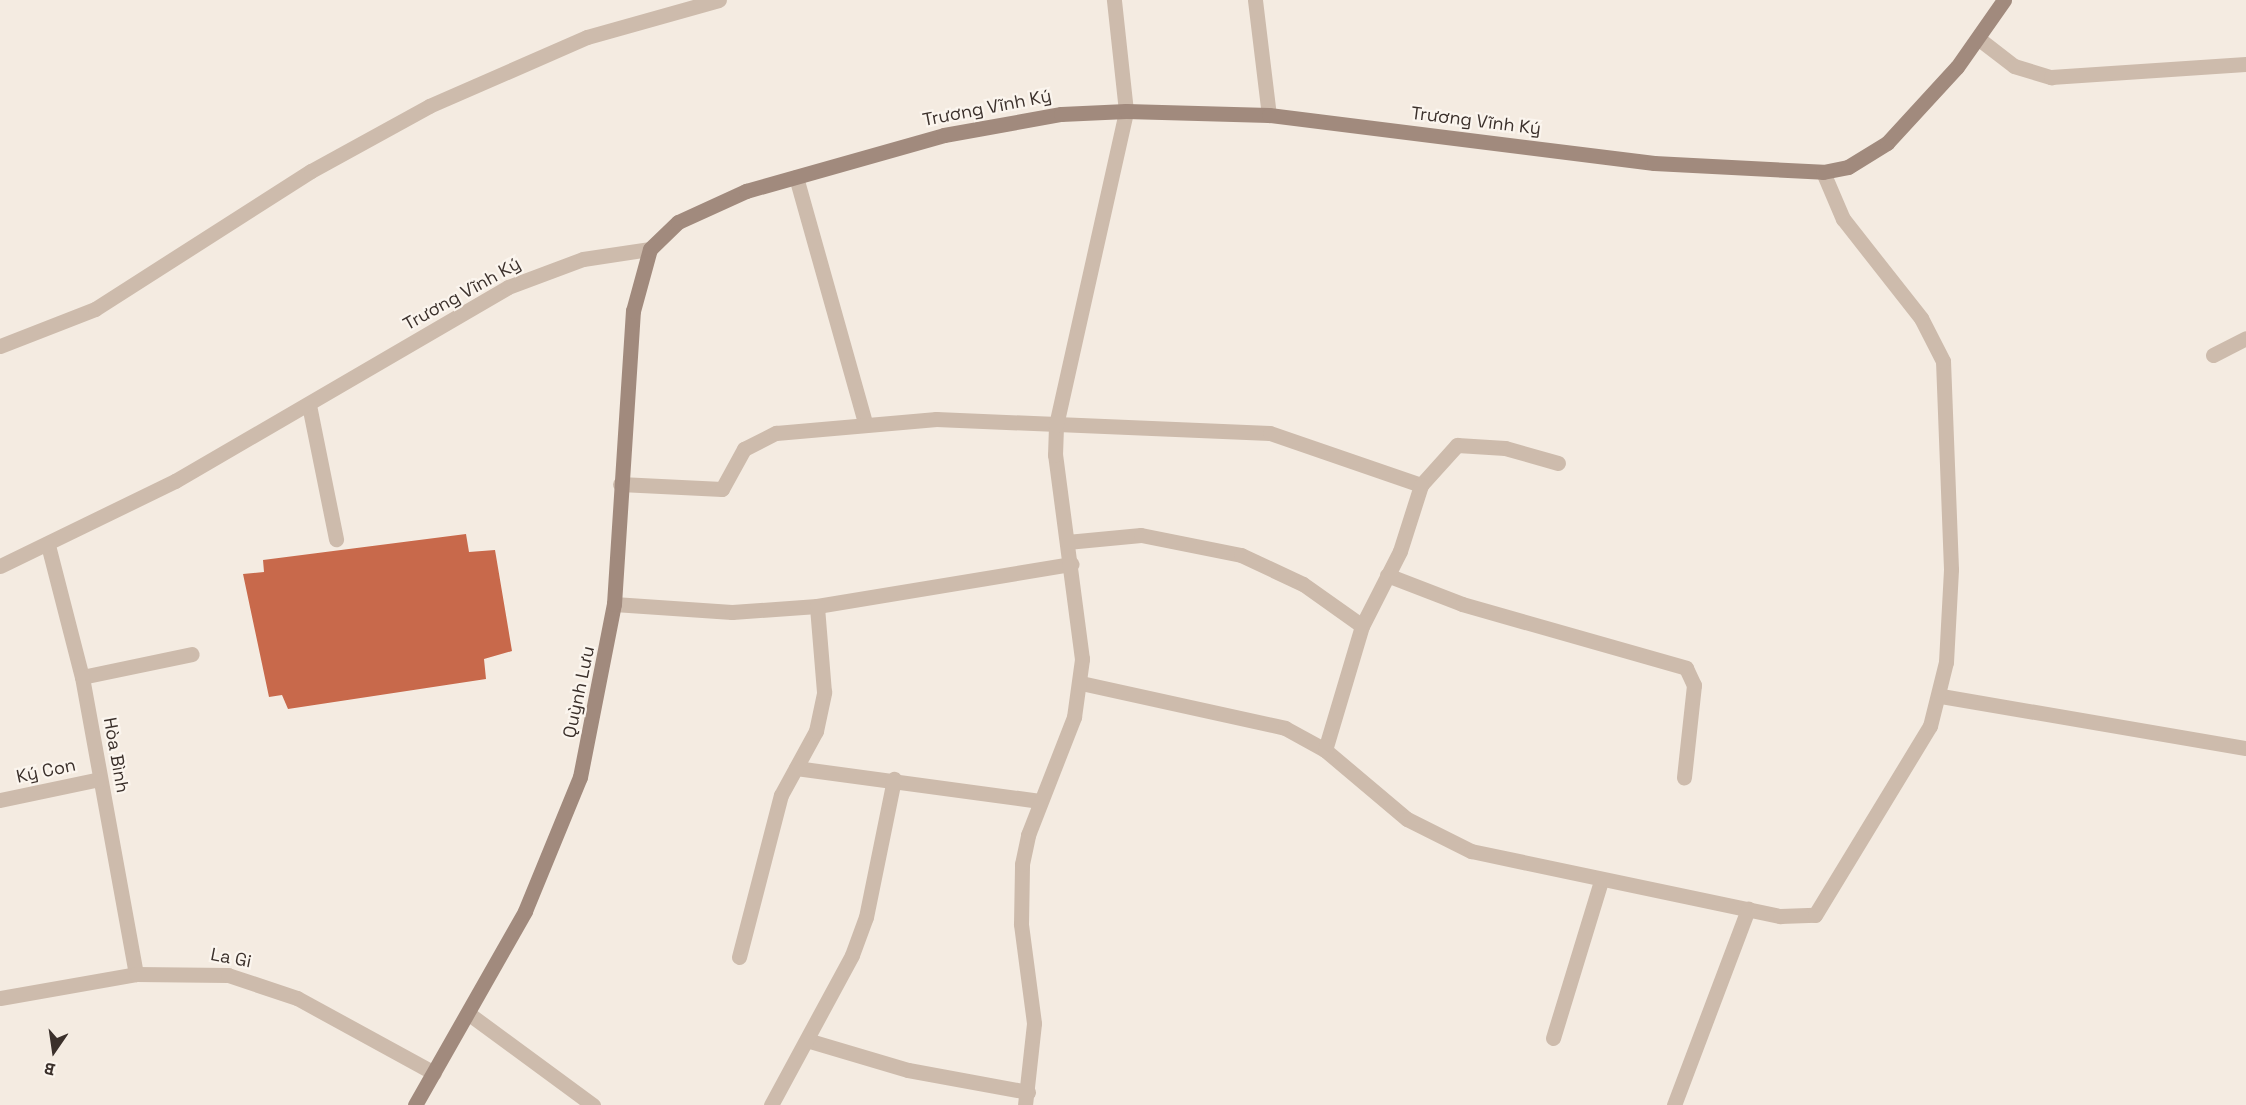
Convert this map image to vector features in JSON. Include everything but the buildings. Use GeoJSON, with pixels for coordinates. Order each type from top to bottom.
{"type":"FeatureCollection","features":[{"type":"Feature","properties":{"kind":"main road","name":"Trương Vĩnh Ký"},"geometry":{"type":"LineString","coordinates":[[650,249],[678,222],[705,208],[796,177],[1004,122],[1126,111],[1269,114],[1665,165],[1824,172],[1848,167],[1887,143],[1978,39],[2004,0]]}},
{"type":"Feature","properties":{"kind":"main road","name":"Quỳnh Lưu"},"geometry":{"type":"LineString","coordinates":[[415,1105],[469,1014],[567,819],[593,727],[614,604],[633,310],[650,249]]}},
{"type":"Feature","properties":{"kind":"street"},"geometry":{"type":"LineString","coordinates":[[0,346],[95,309],[311,171],[449,96],[587,37],[719,0]]}},
{"type":"Feature","properties":{"kind":"street"},"geometry":{"type":"LineString","coordinates":[[810,1041],[908,1070],[1027,1099],[1034,1023],[1019,898],[1028,835],[1065,744],[1081,683],[1072,564],[1056,425],[1126,111],[1114,0]]}},
{"type":"Feature","properties":{"kind":"street"},"geometry":{"type":"LineString","coordinates":[[1255,0],[1269,114]]}},
{"type":"Feature","properties":{"kind":"street"},"geometry":{"type":"LineString","coordinates":[[1978,39],[2014,66],[2051,76],[2246,64]]}},
{"type":"Feature","properties":{"kind":"street"},"geometry":{"type":"LineString","coordinates":[[1081,683],[1254,718],[1325,750],[1381,800],[1443,840],[1601,881],[1794,918],[1821,910],[1914,758],[1941,696],[1951,569],[1943,361],[1921,318],[1842,219],[1824,172]]}},
{"type":"Feature","properties":{"kind":"street"},"geometry":{"type":"LineString","coordinates":[[796,177],[865,422]]}},
{"type":"Feature","properties":{"kind":"street","name":"Trương Vĩnh Ký"},"geometry":{"type":"LineString","coordinates":[[0,566],[48,545],[309,405],[508,287],[583,259],[650,249]]}},
{"type":"Feature","properties":{"kind":"street"},"geometry":{"type":"LineString","coordinates":[[2213,355],[2246,338]]}},
{"type":"Feature","properties":{"kind":"street"},"geometry":{"type":"LineString","coordinates":[[309,405],[336,539]]}},
{"type":"Feature","properties":{"kind":"street"},"geometry":{"type":"LineString","coordinates":[[620,484],[722,489],[744,449],[776,433],[865,422],[936,419],[1270,433],[1421,485]]}},
{"type":"Feature","properties":{"kind":"street"},"geometry":{"type":"LineString","coordinates":[[1325,750],[1362,626],[1388,574],[1421,485],[1457,445],[1505,448],[1558,462]]}},
{"type":"Feature","properties":{"kind":"street"},"geometry":{"type":"LineString","coordinates":[[1068,542],[1141,535],[1241,555],[1303,584],[1362,626]]}},
{"type":"Feature","properties":{"kind":"street","name":"Hòa Bình"},"geometry":{"type":"LineString","coordinates":[[48,545],[82,677],[136,974]]}},
{"type":"Feature","properties":{"kind":"street"},"geometry":{"type":"LineString","coordinates":[[614,604],[732,612],[817,606],[1072,564]]}},
{"type":"Feature","properties":{"kind":"street"},"geometry":{"type":"LineString","coordinates":[[1388,574],[1462,604],[1686,668],[1694,685],[1684,777]]}},
{"type":"Feature","properties":{"kind":"street"},"geometry":{"type":"LineString","coordinates":[[739,957],[781,795],[816,731],[824,692],[817,606]]}},
{"type":"Feature","properties":{"kind":"street"},"geometry":{"type":"LineString","coordinates":[[82,677],[192,654]]}},
{"type":"Feature","properties":{"kind":"street"},"geometry":{"type":"LineString","coordinates":[[1941,696],[2246,748]]}},
{"type":"Feature","properties":{"kind":"street"},"geometry":{"type":"LineString","coordinates":[[796,768],[894,779],[1040,801]]}},
{"type":"Feature","properties":{"kind":"street"},"geometry":{"type":"LineString","coordinates":[[771,1105],[810,1041],[866,917],[894,779]]}},
{"type":"Feature","properties":{"kind":"street","name":"Ký Con"},"geometry":{"type":"LineString","coordinates":[[0,800],[100,780]]}},
{"type":"Feature","properties":{"kind":"street"},"geometry":{"type":"LineString","coordinates":[[1553,1038],[1601,881]]}},
{"type":"Feature","properties":{"kind":"street"},"geometry":{"type":"LineString","coordinates":[[1674,1105],[1748,909]]}},
{"type":"Feature","properties":{"kind":"street","name":"La Gi"},"geometry":{"type":"LineString","coordinates":[[0,998],[136,974],[202,972],[258,984],[340,1019],[434,1073]]}},
{"type":"Feature","properties":{"kind":"street"},"geometry":{"type":"LineString","coordinates":[[469,1014],[593,1105]]}}]}
